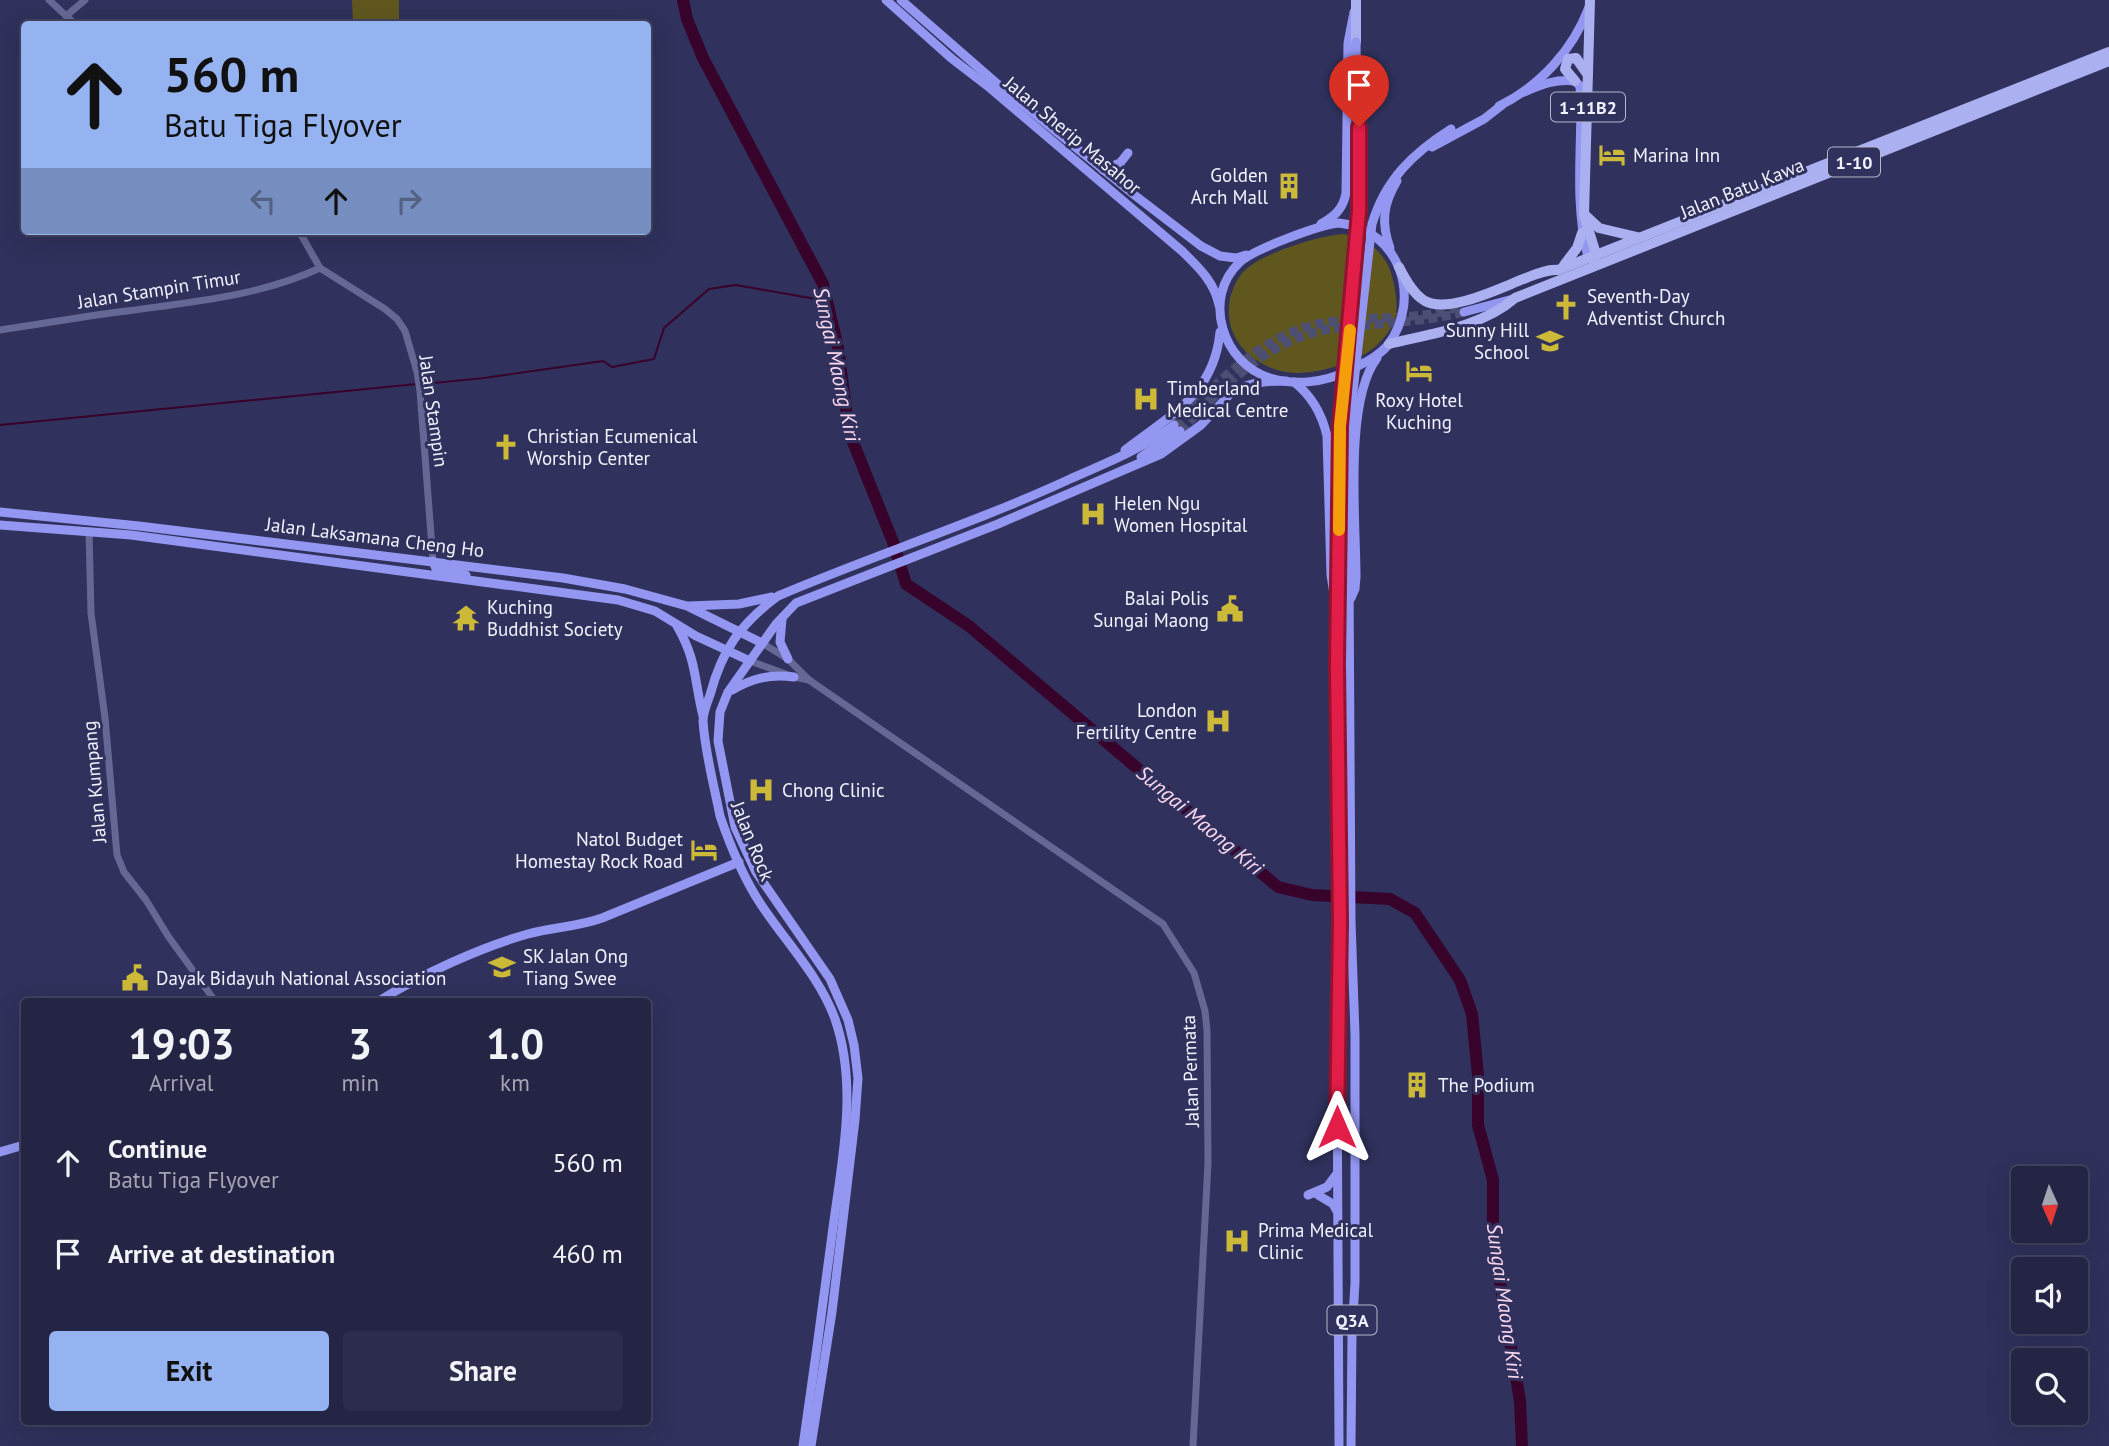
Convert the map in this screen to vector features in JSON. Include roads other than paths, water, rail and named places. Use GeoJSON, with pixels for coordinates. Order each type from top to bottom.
{"type":"FeatureCollection","features":[{"type":"Feature","properties":{"kind":"highway","name":"1-11B2"},"geometry":{"type":"LineString","coordinates":[[1590,1],[1584,215],[1594,261]]}},
{"type":"Feature","properties":{"kind":"highway"},"geometry":{"type":"LineString","coordinates":[[1356,3],[1356,42]]}},
{"type":"Feature","properties":{"kind":"highway","name":"Jalan Batu Kawa"},"geometry":{"type":"LineString","coordinates":[[1515,298],[1639,237],[2109,52]]}},
{"type":"Feature","properties":{"kind":"highway"},"geometry":{"type":"LineString","coordinates":[[1575,81],[1565,69],[1568,59],[1576,58],[1589,76]]}},
{"type":"Feature","properties":{"kind":"highway","name":"Jalan Batu Kawa"},"geometry":{"type":"LineString","coordinates":[[1557,269],[1594,261],[1770,195],[2109,61]]}},
{"type":"Feature","properties":{"kind":"highway"},"geometry":{"type":"LineString","coordinates":[[1584,215],[1599,228],[1639,237]]}},
{"type":"Feature","properties":{"kind":"highway"},"geometry":{"type":"LineString","coordinates":[[1399,267],[1404,278],[1423,300],[1444,304],[1462,301],[1557,269],[1577,248],[1582,233]]}},
{"type":"Feature","properties":{"kind":"highway"},"geometry":{"type":"LineString","coordinates":[[1387,346],[1487,317],[1515,298]]}},
{"type":"Feature","properties":{"kind":"main road","name":"Jalan Sherip Masahor"},"geometry":{"type":"LineString","coordinates":[[886,0],[951,58],[1182,251],[1202,270],[1214,287],[1220,310]]}},
{"type":"Feature","properties":{"kind":"main road","name":"Jalan Sherip Masahor"},"geometry":{"type":"LineString","coordinates":[[901,0],[1162,217],[1211,252],[1229,258],[1251,254]]}},
{"type":"Feature","properties":{"kind":"main road"},"geometry":{"type":"LineString","coordinates":[[1524,92],[1552,67],[1568,47],[1590,1]]}},
{"type":"Feature","properties":{"kind":"main road"},"geometry":{"type":"LineString","coordinates":[[1311,230],[1338,212],[1346,194],[1348,43],[1356,3]]}},
{"type":"Feature","properties":{"kind":"main road"},"geometry":{"type":"LineString","coordinates":[[1339,1446],[1338,576],[1340,426],[1359,211],[1356,42]]}},
{"type":"Feature","properties":{"kind":"main road"},"geometry":{"type":"LineString","coordinates":[[961,52],[961,61],[990,88]]}},
{"type":"Feature","properties":{"kind":"main road"},"geometry":{"type":"LineString","coordinates":[[1349,601],[1355,589],[1356,577],[1359,402],[1370,367],[1387,346],[1404,307],[1399,267],[1385,231],[1384,212],[1399,178],[1438,142],[1484,119],[1502,104],[1549,81],[1575,81],[1581,93],[1579,192],[1582,233],[1594,261]]}},
{"type":"Feature","properties":{"kind":"main road","name":"Q3A"},"geometry":{"type":"LineString","coordinates":[[1351,1446],[1355,1283],[1355,1047],[1351,922],[1349,427],[1372,224],[1383,194],[1394,177],[1429,143],[1502,104]]}},
{"type":"Feature","properties":{"kind":"main road"},"geometry":{"type":"LineString","coordinates":[[1103,170],[1120,163],[1128,153]]}},
{"type":"Feature","properties":{"kind":"main road"},"geometry":{"type":"LineString","coordinates":[[1387,346],[1368,361],[1334,377],[1289,382],[1263,375],[1238,358],[1224,338],[1220,310],[1230,275],[1240,261],[1311,230],[1339,223],[1359,226],[1379,240],[1392,254]]}},
{"type":"Feature","properties":{"kind":"main road","name":"Jalan Batu Kawa"},"geometry":{"type":"LineString","coordinates":[[1515,298],[1463,309],[1557,269]]}},
{"type":"Feature","properties":{"kind":"main road"},"geometry":{"type":"LineString","coordinates":[[1117,458],[1180,408],[1206,382],[1214,365],[1221,324]]}},
{"type":"Feature","properties":{"kind":"main road","name":"Jalan Rock"},"geometry":{"type":"LineString","coordinates":[[811,1446],[832,1312],[858,1078],[848,1020],[830,979],[756,872],[735,827],[718,741],[720,712],[728,692],[784,614],[796,603],[886,569],[1161,454],[1201,425],[1238,388],[1265,381],[1289,382]]}},
{"type":"Feature","properties":{"kind":"main road"},"geometry":{"type":"LineString","coordinates":[[1289,382],[1315,404],[1324,419],[1327,436],[1331,575],[1338,602]]}},
{"type":"Feature","properties":{"kind":"main road","name":"Jalan Rock"},"geometry":{"type":"LineString","coordinates":[[803,1446],[835,1217],[848,1100],[848,1075],[834,1016],[815,982],[758,901],[720,816],[703,718],[725,652],[756,612],[778,596],[994,512],[1117,458],[1177,428],[1111,475]]}},
{"type":"Feature","properties":{"kind":"main road","name":"Jalan Laksamana Cheng Ho"},"geometry":{"type":"LineString","coordinates":[[0,512],[139,526],[563,578],[625,589],[687,606],[762,643]]}},
{"type":"Feature","properties":{"kind":"main road","name":"Jalan Laksamana Cheng Ho"},"geometry":{"type":"LineString","coordinates":[[0,525],[89,531],[278,553],[618,600],[655,611],[725,652],[750,661]]}},
{"type":"Feature","properties":{"kind":"main road"},"geometry":{"type":"LineString","coordinates":[[433,561],[436,569],[484,578],[497,585]]}},
{"type":"Feature","properties":{"kind":"main road"},"geometry":{"type":"LineString","coordinates":[[687,606],[739,604],[778,596]]}},
{"type":"Feature","properties":{"kind":"main road"},"geometry":{"type":"LineString","coordinates":[[784,614],[780,626],[780,642],[788,659]]}},
{"type":"Feature","properties":{"kind":"main road"},"geometry":{"type":"LineString","coordinates":[[675,623],[694,663],[703,718]]}},
{"type":"Feature","properties":{"kind":"main road"},"geometry":{"type":"LineString","coordinates":[[728,692],[766,676],[794,677]]}},
{"type":"Feature","properties":{"kind":"main road"},"geometry":{"type":"LineString","coordinates":[[385,998],[436,971],[505,941],[603,918],[739,862]]}},
{"type":"Feature","properties":{"kind":"main road"},"geometry":{"type":"LineString","coordinates":[[0,1152],[21,1146]]}},
{"type":"Feature","properties":{"kind":"main road"},"geometry":{"type":"LineString","coordinates":[[1308,1195],[1327,1187],[1337,1173]]}},
{"type":"Feature","properties":{"kind":"main road"},"geometry":{"type":"LineString","coordinates":[[1318,1195],[1338,1211]]}},
{"type":"Feature","properties":{"kind":"street"},"geometry":{"type":"LineString","coordinates":[[49,0],[72,21]]}},
{"type":"Feature","properties":{"kind":"street"},"geometry":{"type":"LineString","coordinates":[[66,16],[85,0]]}},
{"type":"Feature","properties":{"kind":"street","name":"Jalan Stampin"},"geometry":{"type":"LineString","coordinates":[[301,235],[320,268],[385,309],[397,319],[405,331],[419,387],[433,561]]}},
{"type":"Feature","properties":{"kind":"street","name":"Jalan Stampin Timur"},"geometry":{"type":"LineString","coordinates":[[0,330],[199,302],[256,290],[304,276],[320,268]]}},
{"type":"Feature","properties":{"kind":"street","name":"Jalan Kumpang"},"geometry":{"type":"LineString","coordinates":[[89,531],[91,613],[104,706],[117,855],[124,872],[213,998]]}},
{"type":"Feature","properties":{"kind":"street"},"geometry":{"type":"LineString","coordinates":[[762,643],[788,659],[809,680]]}},
{"type":"Feature","properties":{"kind":"street"},"geometry":{"type":"LineString","coordinates":[[750,661],[809,680]]}},
{"type":"Feature","properties":{"kind":"street","name":"Jalan Permata"},"geometry":{"type":"LineString","coordinates":[[809,680],[1163,924],[1194,973],[1205,1011],[1209,1088],[1208,1163],[1193,1446]]}},
{"type":"Feature","properties":{"kind":"waterway","name":"Sungai Maong Kiri"},"geometry":{"type":"LineString","coordinates":[[683,0],[687,19],[703,58],[823,284],[838,348],[849,432],[893,542],[906,584],[969,626],[1278,887],[1312,895],[1390,899],[1415,913],[1460,980],[1472,1014],[1478,1075],[1478,1125],[1493,1180],[1493,1240],[1520,1401],[1522,1446]]}},
{"type":"Feature","properties":{"kind":"waterway"},"geometry":{"type":"LineString","coordinates":[[423,384],[603,361],[612,367],[654,359],[664,328],[709,289],[736,285],[827,301]]}},
{"type":"Feature","properties":{"kind":"waterway"},"geometry":{"type":"LineString","coordinates":[[0,425],[417,384]]}},
{"type":"Feature","properties":{"kind":"tunnel"},"geometry":{"type":"LineString","coordinates":[[1174,425],[1244,361],[1263,347],[1305,327],[1354,319],[1418,316],[1462,306]]}},
{"type":"Feature","properties":{"kind":"tunnel"},"geometry":{"type":"LineString","coordinates":[[1180,431],[1230,382],[1266,354],[1307,334],[1464,312]]}},
{"type":"Feature","properties":{"kind":"place","name":"Marina Inn"},"geometry":{"type":"Point","coordinates":[1612,155]}},
{"type":"Feature","properties":{"kind":"place","name":"Golden Arch Mall"},"geometry":{"type":"Point","coordinates":[1289,186]}},
{"type":"Feature","properties":{"kind":"place","name":"Seventh-Day Adventist Church"},"geometry":{"type":"Point","coordinates":[1566,307]}},
{"type":"Feature","properties":{"kind":"place","name":"Sunny Hill School"},"geometry":{"type":"Point","coordinates":[1550,341]}},
{"type":"Feature","properties":{"kind":"place","name":"Roxy Hotel Kuching"},"geometry":{"type":"Point","coordinates":[1419,371]}},
{"type":"Feature","properties":{"kind":"place","name":"Timberland Medical Centre"},"geometry":{"type":"Point","coordinates":[1146,399]}},
{"type":"Feature","properties":{"kind":"place","name":"Christian Ecumenical Worship Center"},"geometry":{"type":"Point","coordinates":[506,447]}},
{"type":"Feature","properties":{"kind":"place","name":"Helen Ngu Women Hospital"},"geometry":{"type":"Point","coordinates":[1093,514]}},
{"type":"Feature","properties":{"kind":"place","name":"Balai Polis Sungai Maong"},"geometry":{"type":"Point","coordinates":[1230,609]}},
{"type":"Feature","properties":{"kind":"place","name":"Kuching Buddhist Society"},"geometry":{"type":"Point","coordinates":[466,618]}},
{"type":"Feature","properties":{"kind":"place","name":"London Fertility Centre"},"geometry":{"type":"Point","coordinates":[1218,721]}},
{"type":"Feature","properties":{"kind":"place","name":"Chong Clinic"},"geometry":{"type":"Point","coordinates":[761,790]}},
{"type":"Feature","properties":{"kind":"place","name":"Natol Budget Homestay Rock Road"},"geometry":{"type":"Point","coordinates":[704,850]}},
{"type":"Feature","properties":{"kind":"place","name":"SK Jalan Ong Tiang Swee"},"geometry":{"type":"Point","coordinates":[502,967]}},
{"type":"Feature","properties":{"kind":"place","name":"Dayak Bidayuh National Association"},"geometry":{"type":"Point","coordinates":[135,978]}},
{"type":"Feature","properties":{"kind":"place","name":"The Podium"},"geometry":{"type":"Point","coordinates":[1417,1085]}},
{"type":"Feature","properties":{"kind":"place","name":"Prima Medical Clinic"},"geometry":{"type":"Point","coordinates":[1237,1241]}}]}
